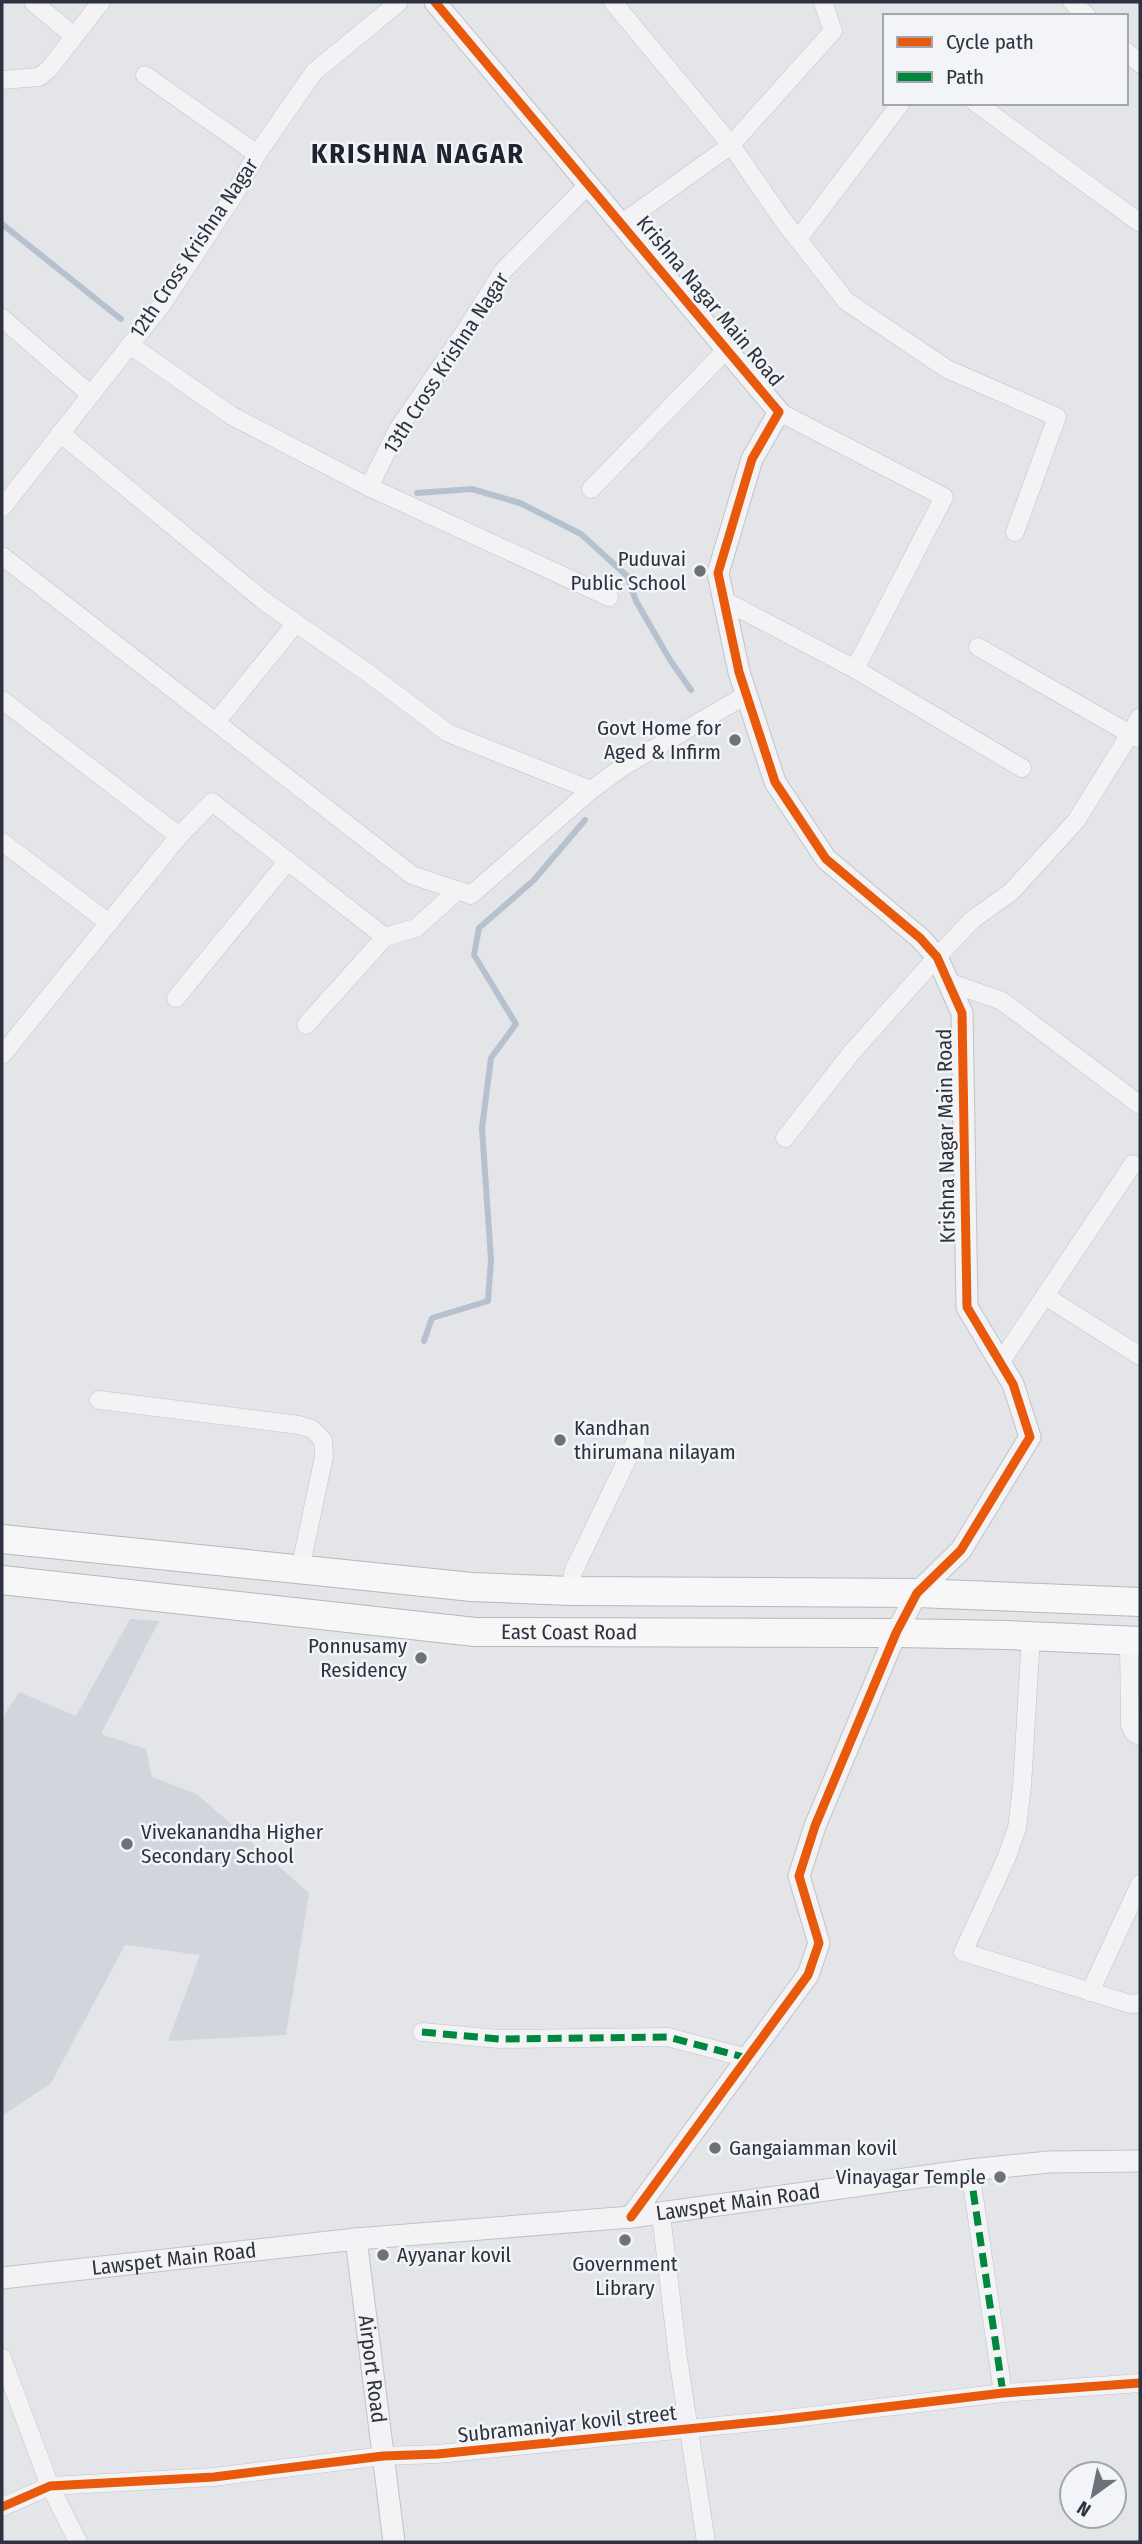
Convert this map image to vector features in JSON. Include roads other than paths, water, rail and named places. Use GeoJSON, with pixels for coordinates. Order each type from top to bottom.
{"type":"FeatureCollection","features":[{"type":"Feature","properties":{"kind":"highway","name":"East Coast Road"},"geometry":{"type":"LineString","coordinates":[[2,1539],[472,1587],[571,1591],[917,1593],[1140,1602]]}},
{"type":"Feature","properties":{"kind":"highway","name":"East Coast Road"},"geometry":{"type":"LineString","coordinates":[[2,1580],[475,1632],[896,1633],[1135,1641]]}},
{"type":"Feature","properties":{"kind":"street"},"geometry":{"type":"LineString","coordinates":[[33,2],[74,36]]}},
{"type":"Feature","properties":{"kind":"street"},"geometry":{"type":"LineString","coordinates":[[2,80],[39,77],[49,69],[101,2]]}},
{"type":"Feature","properties":{"kind":"street","name":"12th Cross Krishna Nagar"},"geometry":{"type":"LineString","coordinates":[[5,497],[60,433],[163,303],[234,195],[257,154],[314,72],[399,2]]}},
{"type":"Feature","properties":{"kind":"street","name":"Krishna Nagar Main Road"},"geometry":{"type":"LineString","coordinates":[[435,2],[779,412],[752,459],[718,573],[746,695],[775,782],[826,859],[920,938],[937,957],[962,1013],[967,1307],[1013,1384],[1030,1437],[961,1550],[917,1593]]}},
{"type":"Feature","properties":{"kind":"street"},"geometry":{"type":"LineString","coordinates":[[612,2],[731,145],[798,240],[846,301],[947,369],[1057,417],[1015,532]]}},
{"type":"Feature","properties":{"kind":"street"},"geometry":{"type":"LineString","coordinates":[[622,223],[731,145],[833,31],[824,2]]}},
{"type":"Feature","properties":{"kind":"street"},"geometry":{"type":"LineString","coordinates":[[1072,2],[1085,14]]}},
{"type":"Feature","properties":{"kind":"street"},"geometry":{"type":"LineString","coordinates":[[145,75],[257,154]]}},
{"type":"Feature","properties":{"kind":"street"},"geometry":{"type":"LineString","coordinates":[[798,240],[899,105]]}},
{"type":"Feature","properties":{"kind":"street"},"geometry":{"type":"LineString","coordinates":[[979,105],[1140,223]]}},
{"type":"Feature","properties":{"kind":"street","name":"13th Cross Krishna Nagar"},"geometry":{"type":"LineString","coordinates":[[369,487],[398,429],[503,271],[589,184]]}},
{"type":"Feature","properties":{"kind":"street"},"geometry":{"type":"LineString","coordinates":[[2,318],[91,394]]}},
{"type":"Feature","properties":{"kind":"street"},"geometry":{"type":"LineString","coordinates":[[130,345],[232,416],[369,487],[609,597]]}},
{"type":"Feature","properties":{"kind":"street"},"geometry":{"type":"LineString","coordinates":[[591,489],[727,349]]}},
{"type":"Feature","properties":{"kind":"street"},"geometry":{"type":"LineString","coordinates":[[779,412],[944,497],[855,669]]}},
{"type":"Feature","properties":{"kind":"street"},"geometry":{"type":"LineString","coordinates":[[60,433],[264,601],[368,673],[448,733],[591,790]]}},
{"type":"Feature","properties":{"kind":"street"},"geometry":{"type":"LineString","coordinates":[[2,556],[412,875],[471,895],[591,790],[624,766],[746,695]]}},
{"type":"Feature","properties":{"kind":"street"},"geometry":{"type":"LineString","coordinates":[[723,600],[855,669],[1022,768]]}},
{"type":"Feature","properties":{"kind":"street"},"geometry":{"type":"LineString","coordinates":[[216,722],[296,623]]}},
{"type":"Feature","properties":{"kind":"street"},"geometry":{"type":"LineString","coordinates":[[978,647],[1135,737]]}},
{"type":"Feature","properties":{"kind":"street"},"geometry":{"type":"LineString","coordinates":[[2,700],[179,836]]}},
{"type":"Feature","properties":{"kind":"street"},"geometry":{"type":"LineString","coordinates":[[785,1138],[860,1043],[937,957],[972,920],[1011,892],[1076,821],[1135,737],[1140,717]]}},
{"type":"Feature","properties":{"kind":"street"},"geometry":{"type":"LineString","coordinates":[[2,1055],[179,836],[212,803],[385,937]]}},
{"type":"Feature","properties":{"kind":"street"},"geometry":{"type":"LineString","coordinates":[[2,842],[109,923]]}},
{"type":"Feature","properties":{"kind":"street"},"geometry":{"type":"LineString","coordinates":[[176,998],[288,861]]}},
{"type":"Feature","properties":{"kind":"street"},"geometry":{"type":"LineString","coordinates":[[306,1025],[385,937],[416,928],[458,890]]}},
{"type":"Feature","properties":{"kind":"street"},"geometry":{"type":"LineString","coordinates":[[948,982],[1002,1000],[1140,1105]]}},
{"type":"Feature","properties":{"kind":"street"},"geometry":{"type":"LineString","coordinates":[[1000,1363],[1133,1164]]}},
{"type":"Feature","properties":{"kind":"street"},"geometry":{"type":"LineString","coordinates":[[1045,1296],[1140,1356]]}},
{"type":"Feature","properties":{"kind":"street"},"geometry":{"type":"LineString","coordinates":[[99,1400],[299,1425],[312,1429],[323,1440],[324,1456],[300,1570]]}},
{"type":"Feature","properties":{"kind":"street"},"geometry":{"type":"LineString","coordinates":[[571,1591],[573,1572],[636,1441]]}},
{"type":"Feature","properties":{"kind":"street"},"geometry":{"type":"LineString","coordinates":[[631,2217],[808,1975],[819,1943],[799,1877],[815,1826],[896,1633],[917,1593]]}},
{"type":"Feature","properties":{"kind":"street"},"geometry":{"type":"LineString","coordinates":[[1031,1636],[1017,1828],[1006,1859],[963,1952],[1130,2004],[1140,2003]]}},
{"type":"Feature","properties":{"kind":"street"},"geometry":{"type":"LineString","coordinates":[[1135,1641],[1130,1725],[1135,1734],[1140,1736]]}},
{"type":"Feature","properties":{"kind":"street"},"geometry":{"type":"LineString","coordinates":[[1090,1992],[1140,1884]]}},
{"type":"Feature","properties":{"kind":"street"},"geometry":{"type":"LineString","coordinates":[[422,2032],[499,2039],[667,2037],[747,2058]]}},
{"type":"Feature","properties":{"kind":"street","name":"Lawspet Main Road"},"geometry":{"type":"LineString","coordinates":[[2,2278],[356,2239],[661,2214],[1049,2162],[1140,2161]]}},
{"type":"Feature","properties":{"kind":"street"},"geometry":{"type":"LineString","coordinates":[[971,2171],[1003,2393]]}},
{"type":"Feature","properties":{"kind":"street"},"geometry":{"type":"LineString","coordinates":[[661,2214],[678,2358],[706,2542]]}},
{"type":"Feature","properties":{"kind":"street","name":"Airport Road"},"geometry":{"type":"LineString","coordinates":[[356,2239],[394,2542]]}},
{"type":"Feature","properties":{"kind":"street"},"geometry":{"type":"LineString","coordinates":[[2,2358],[50,2486],[78,2542]]}},
{"type":"Feature","properties":{"kind":"street","name":"Subramaniyar kovil street"},"geometry":{"type":"LineString","coordinates":[[2,2507],[50,2486],[214,2477],[383,2456],[438,2454],[690,2429],[1003,2393],[1140,2383]]}},
{"type":"Feature","properties":{"kind":"waterway"},"geometry":{"type":"LineString","coordinates":[[2,224],[121,319]]}},
{"type":"Feature","properties":{"kind":"waterway"},"geometry":{"type":"LineString","coordinates":[[417,493],[472,489],[520,503],[581,534],[627,576],[636,601],[691,690]]}},
{"type":"Feature","properties":{"kind":"waterway"},"geometry":{"type":"LineString","coordinates":[[424,1341],[432,1318],[488,1301],[491,1260],[482,1128],[491,1058],[516,1024],[474,955],[479,928],[534,880],[585,820]]}},
{"type":"Feature","properties":{"kind":"place","name":"Puduvai Public School"},"geometry":{"type":"Point","coordinates":[700,571]}},
{"type":"Feature","properties":{"kind":"place","name":"Govt Home for Aged & Infirm"},"geometry":{"type":"Point","coordinates":[735,740]}},
{"type":"Feature","properties":{"kind":"place","name":"Kandhan thirumana nilayam"},"geometry":{"type":"Point","coordinates":[560,1440]}},
{"type":"Feature","properties":{"kind":"place","name":"Ponnusamy Residency"},"geometry":{"type":"Point","coordinates":[421,1658]}},
{"type":"Feature","properties":{"kind":"place","name":"Vivekanandha Higher Secondary School"},"geometry":{"type":"Point","coordinates":[127,1844]}},
{"type":"Feature","properties":{"kind":"place","name":"Gangaiamman kovil"},"geometry":{"type":"Point","coordinates":[715,2148]}},
{"type":"Feature","properties":{"kind":"place","name":"Vinayagar Temple"},"geometry":{"type":"Point","coordinates":[1000,2177]}},
{"type":"Feature","properties":{"kind":"place","name":"Government Library"},"geometry":{"type":"Point","coordinates":[625,2240]}},
{"type":"Feature","properties":{"kind":"place","name":"Ayyanar kovil"},"geometry":{"type":"Point","coordinates":[383,2255]}},
{"type":"Feature","properties":{"kind":"district","name":"KRISHNA NAGAR"},"geometry":{"type":"Point","coordinates":[418,153]}}]}
